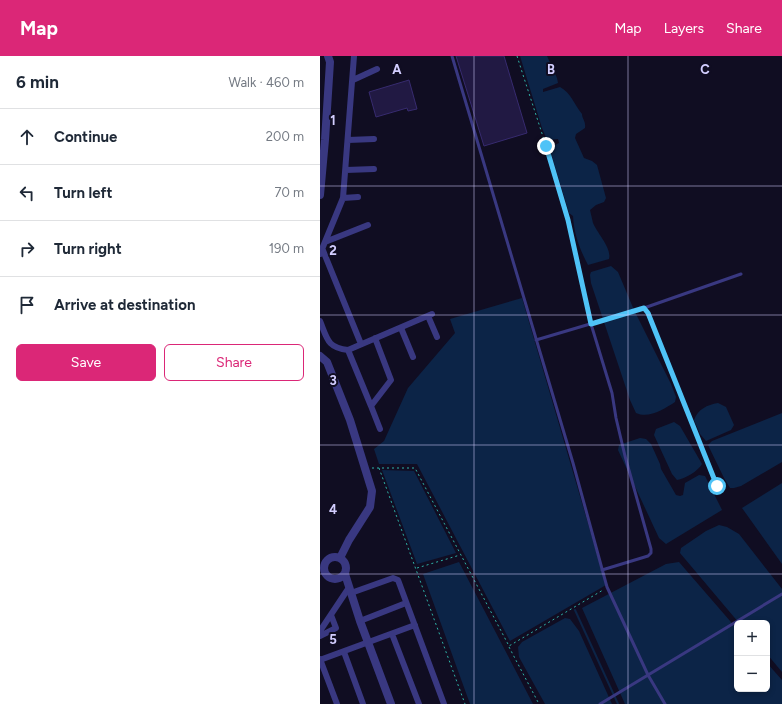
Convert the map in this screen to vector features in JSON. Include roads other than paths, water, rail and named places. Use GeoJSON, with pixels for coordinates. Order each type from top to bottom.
{"type":"FeatureCollection","features":[{"type":"Feature","properties":{"kind":"street"},"geometry":{"type":"LineString","coordinates":[[320,194],[330,62],[328,56]]}},
{"type":"Feature","properties":{"kind":"street"},"geometry":{"type":"LineString","coordinates":[[354,56],[343,198],[321,251],[361,344]]}},
{"type":"Feature","properties":{"kind":"street"},"geometry":{"type":"LineString","coordinates":[[353,80],[377,69]]}},
{"type":"Feature","properties":{"kind":"street"},"geometry":{"type":"LineString","coordinates":[[348,140],[374,139]]}},
{"type":"Feature","properties":{"kind":"street"},"geometry":{"type":"LineString","coordinates":[[346,170],[374,169]]}},
{"type":"Feature","properties":{"kind":"street"},"geometry":{"type":"LineString","coordinates":[[343,198],[358,197]]}},
{"type":"Feature","properties":{"kind":"street"},"geometry":{"type":"LineString","coordinates":[[325,242],[368,225]]}},
{"type":"Feature","properties":{"kind":"street"},"geometry":{"type":"LineString","coordinates":[[320,321],[331,345],[338,349],[348,350],[430,315],[437,337]]}},
{"type":"Feature","properties":{"kind":"street"},"geometry":{"type":"LineString","coordinates":[[401,328],[413,357]]}},
{"type":"Feature","properties":{"kind":"street"},"geometry":{"type":"LineString","coordinates":[[371,406],[391,380],[375,338]]}},
{"type":"Feature","properties":{"kind":"street"},"geometry":{"type":"LineString","coordinates":[[348,350],[380,429]]}},
{"type":"Feature","properties":{"kind":"street"},"geometry":{"type":"LineString","coordinates":[[320,356],[326,362],[346,410],[372,491],[370,507],[349,540],[340,558]]}},
{"type":"Feature","properties":{"kind":"street"},"geometry":{"type":"LineString","coordinates":[[345,574],[336,579],[329,577],[322,563],[333,557],[343,560],[346,566],[345,574],[350,591],[391,704]]}},
{"type":"Feature","properties":{"kind":"street"},"geometry":{"type":"LineString","coordinates":[[320,631],[331,614],[350,591],[396,578],[444,704]]}},
{"type":"Feature","properties":{"kind":"street"},"geometry":{"type":"LineString","coordinates":[[360,621],[406,603]]}},
{"type":"Feature","properties":{"kind":"street"},"geometry":{"type":"LineString","coordinates":[[320,636],[336,628],[331,614]]}},
{"type":"Feature","properties":{"kind":"street"},"geometry":{"type":"LineString","coordinates":[[337,704],[320,660],[415,625]]}},
{"type":"Feature","properties":{"kind":"street"},"geometry":{"type":"LineString","coordinates":[[392,634],[419,704]]}},
{"type":"Feature","properties":{"kind":"street"},"geometry":{"type":"LineString","coordinates":[[344,652],[363,704]]}},
{"type":"Feature","properties":{"kind":"lane"},"geometry":{"type":"LineString","coordinates":[[452,56],[573,463],[607,587],[648,675],[665,704]]}},
{"type":"Feature","properties":{"kind":"lane"},"geometry":{"type":"LineString","coordinates":[[536,340],[644,308],[741,274]]}},
{"type":"Feature","properties":{"kind":"lane"},"geometry":{"type":"LineString","coordinates":[[591,324],[612,393],[625,456],[652,549],[648,556],[602,570]]}},
{"type":"Feature","properties":{"kind":"lane"},"geometry":{"type":"LineString","coordinates":[[600,704],[782,594]]}},
{"type":"Feature","properties":{"kind":"water"},"geometry":{"type":"Polygon","coordinates":[[[520,56],[547,56],[558,83],[543,89],[543,92],[560,87],[564,89],[582,114],[585,128],[576,134],[575,138],[584,158],[597,165],[606,198],[604,202],[596,205],[590,210],[593,223],[608,250],[609,259],[588,265],[582,254],[576,235],[573,216],[569,213],[550,150],[551,147],[559,143],[558,139],[547,140],[520,56]]]}},
{"type":"Feature","properties":{"kind":"water"},"geometry":{"type":"Polygon","coordinates":[[[611,266],[618,272],[634,310],[676,397],[675,402],[651,414],[641,415],[636,413],[630,400],[591,283],[591,272],[611,266]]]}},
{"type":"Feature","properties":{"kind":"water"},"geometry":{"type":"Polygon","coordinates":[[[522,298],[606,585],[510,641],[417,464],[379,464],[374,449],[384,441],[408,388],[455,333],[450,319],[522,298]]]}},
{"type":"Feature","properties":{"kind":"water"},"geometry":{"type":"Polygon","coordinates":[[[718,403],[726,407],[734,425],[731,430],[706,441],[700,434],[694,420],[700,410],[718,403]]]}},
{"type":"Feature","properties":{"kind":"water"},"geometry":{"type":"Polygon","coordinates":[[[782,413],[782,462],[741,486],[730,488],[708,445],[712,441],[782,413]]]}},
{"type":"Feature","properties":{"kind":"water"},"geometry":{"type":"Polygon","coordinates":[[[674,422],[680,426],[702,464],[691,474],[677,480],[672,474],[654,435],[656,429],[674,422]]]}},
{"type":"Feature","properties":{"kind":"water"},"geometry":{"type":"Polygon","coordinates":[[[640,438],[646,439],[651,444],[661,469],[676,495],[683,495],[685,483],[699,475],[705,476],[722,510],[666,544],[659,538],[618,450],[619,445],[640,438]]]}},
{"type":"Feature","properties":{"kind":"water"},"geometry":{"type":"Polygon","coordinates":[[[382,470],[414,471],[456,553],[417,564],[382,470]]]}},
{"type":"Feature","properties":{"kind":"water"},"geometry":{"type":"Polygon","coordinates":[[[782,483],[782,564],[742,508],[782,483]]]}},
{"type":"Feature","properties":{"kind":"water"},"geometry":{"type":"Polygon","coordinates":[[[719,525],[727,527],[739,534],[782,589],[782,672],[770,658],[770,620],[736,620],[680,553],[681,548],[706,531],[719,525]]]}},
{"type":"Feature","properties":{"kind":"water"},"geometry":{"type":"Polygon","coordinates":[[[459,562],[533,704],[470,704],[423,574],[459,562]]]}},
{"type":"Feature","properties":{"kind":"water"},"geometry":{"type":"Polygon","coordinates":[[[679,562],[734,626],[734,692],[770,692],[770,666],[782,680],[782,704],[625,704],[582,608],[666,564],[679,562]]]}},
{"type":"Feature","properties":{"kind":"water"},"geometry":{"type":"Polygon","coordinates":[[[565,618],[570,619],[579,631],[612,704],[545,704],[519,657],[518,647],[522,642],[565,618]]]}},
{"type":"Feature","properties":{"kind":"waterway"},"geometry":{"type":"LineString","coordinates":[[575,610],[618,704]]}}]}
